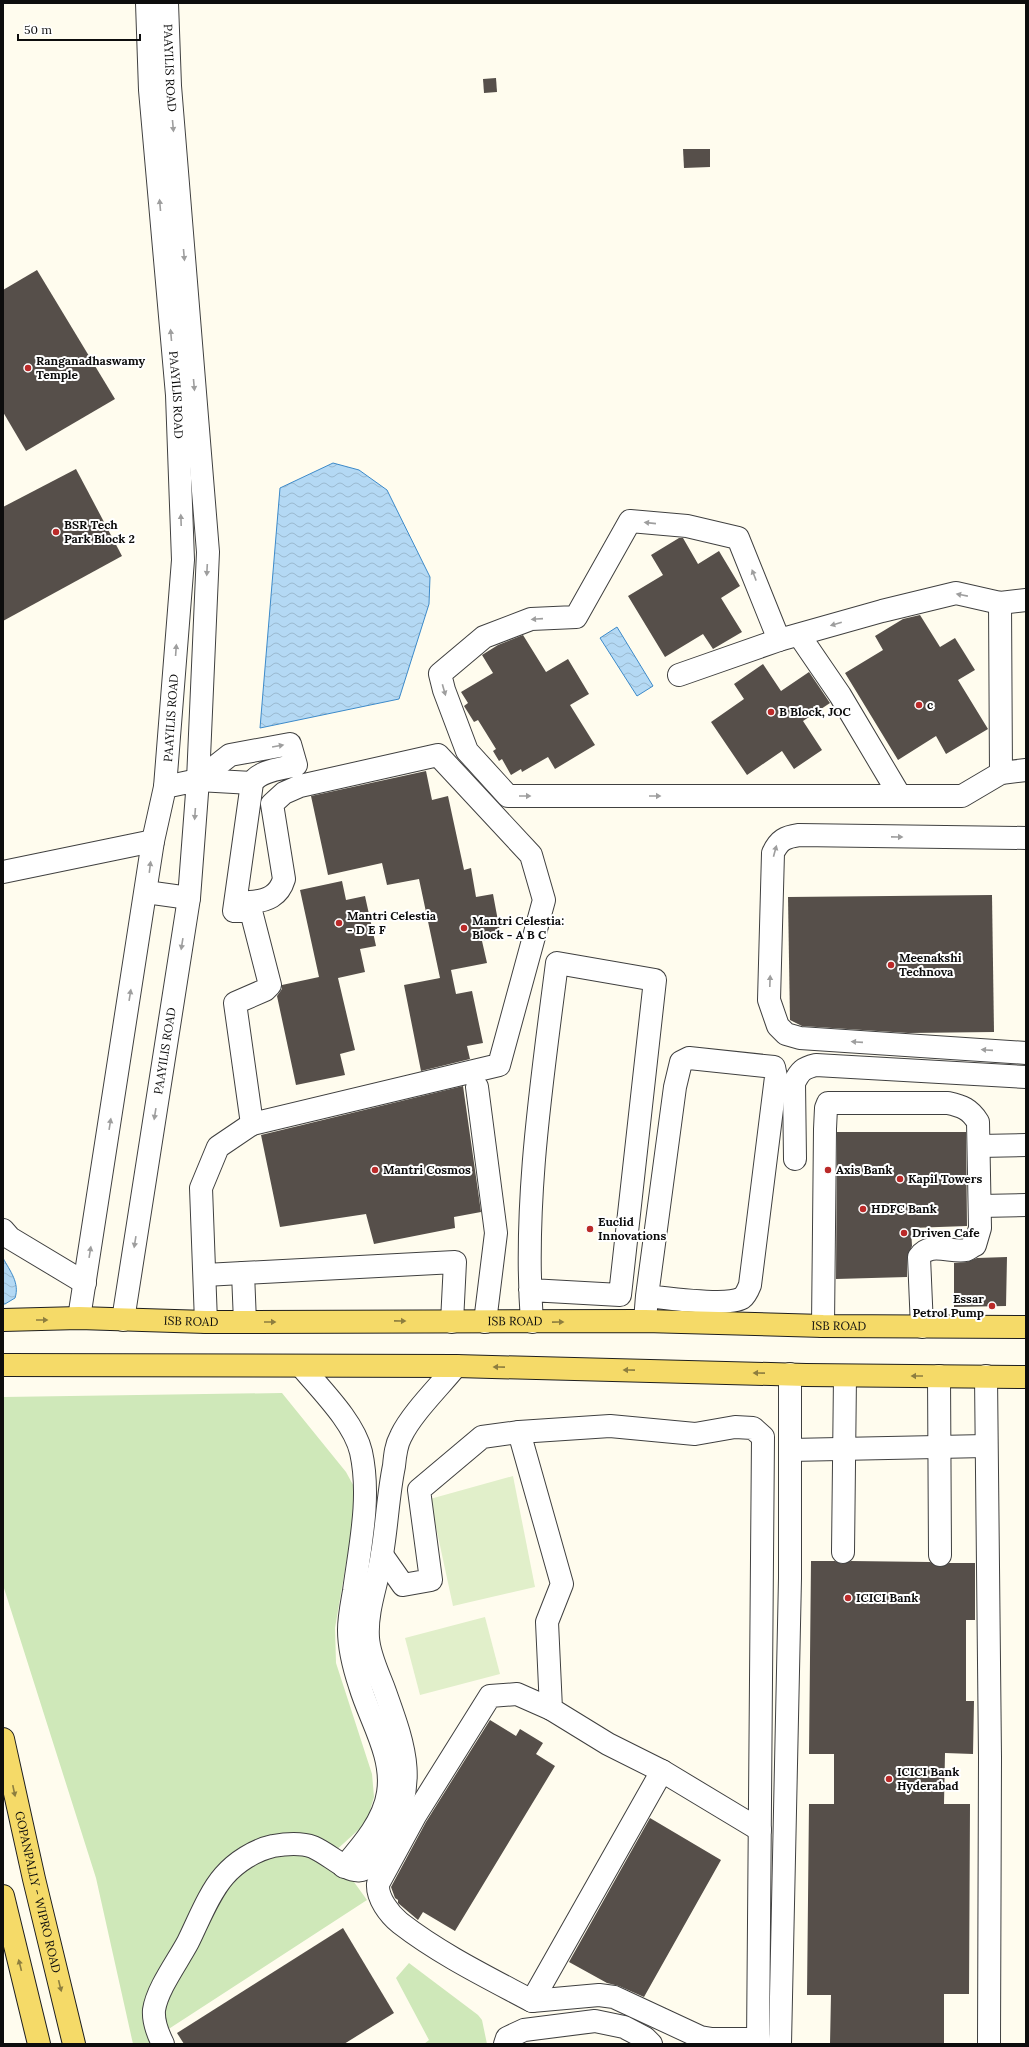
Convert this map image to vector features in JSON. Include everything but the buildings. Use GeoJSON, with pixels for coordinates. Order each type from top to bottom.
{"type":"FeatureCollection","features":[{"type":"Feature","properties":{"kind":"main road","name":"ISB ROAD"},"geometry":{"type":"LineString","coordinates":[[3,1320],[79,1318],[206,1322],[644,1321],[823,1326],[1026,1327]]}},
{"type":"Feature","properties":{"kind":"main road"},"geometry":{"type":"LineString","coordinates":[[3,1365],[456,1366],[845,1376],[1026,1376]]}},
{"type":"Feature","properties":{"kind":"main road","name":"GOPANPALLY - WIPRO ROAD"},"geometry":{"type":"LineString","coordinates":[[3,1739],[34,1879],[74,2044]]}},
{"type":"Feature","properties":{"kind":"main road"},"geometry":{"type":"LineString","coordinates":[[3,1896],[39,2044]]}},
{"type":"Feature","properties":{"kind":"street","name":"PAAYILIS ROAD"},"geometry":{"type":"LineString","coordinates":[[79,1318],[153,841],[165,786],[183,560],[177,395],[150,90],[147,3]]}},
{"type":"Feature","properties":{"kind":"street","name":"PAAYILIS ROAD"},"geometry":{"type":"LineString","coordinates":[[123,1320],[189,898],[198,780],[208,552],[170,86],[167,3]]}},
{"type":"Feature","properties":{"kind":"street"},"geometry":{"type":"LineString","coordinates":[[900,796],[840,695],[789,637],[738,538],[686,526],[630,521],[576,617],[531,619],[484,637],[440,674],[444,690],[467,750],[508,796],[900,796],[962,796],[1001,774],[1026,770]]}},
{"type":"Feature","properties":{"kind":"street"},"geometry":{"type":"LineString","coordinates":[[680,676],[789,637],[956,593],[1000,603],[1026,600]]}},
{"type":"Feature","properties":{"kind":"street"},"geometry":{"type":"LineString","coordinates":[[1000,603],[1001,774]]}},
{"type":"Feature","properties":{"kind":"street"},"geometry":{"type":"LineString","coordinates":[[198,780],[230,755],[290,744],[296,765],[256,777],[252,783],[234,911],[251,911]]}},
{"type":"Feature","properties":{"kind":"street"},"geometry":{"type":"LineString","coordinates":[[206,1322],[201,1188],[218,1147],[252,1124],[498,1065],[544,900],[532,855],[438,755],[300,786],[284,793],[272,804],[284,879],[281,889],[270,898],[259,902],[250,902],[270,985],[265,990],[235,1003],[252,1124]]}},
{"type":"Feature","properties":{"kind":"street"},"geometry":{"type":"LineString","coordinates":[[165,786],[198,780],[252,783]]}},
{"type":"Feature","properties":{"kind":"street"},"geometry":{"type":"LineString","coordinates":[[1026,838],[799,835],[787,837],[778,842],[773,853],[769,1000],[778,1026],[786,1034],[800,1038],[1026,1053]]}},
{"type":"Feature","properties":{"kind":"street"},"geometry":{"type":"LineString","coordinates":[[3,872],[153,841]]}},
{"type":"Feature","properties":{"kind":"street"},"geometry":{"type":"LineString","coordinates":[[146,892],[189,898]]}},
{"type":"Feature","properties":{"kind":"street"},"geometry":{"type":"LineString","coordinates":[[530,1290],[620,1295],[655,980],[557,963],[537,1138],[531,1215],[530,1290],[532,1322]]}},
{"type":"Feature","properties":{"kind":"street"},"geometry":{"type":"LineString","coordinates":[[644,1321],[647,1296],[675,1088],[681,1062],[689,1058],[774,1067],[776,1078],[750,1285],[744,1296],[735,1300],[681,1299],[647,1296]]}},
{"type":"Feature","properties":{"kind":"street"},"geometry":{"type":"LineString","coordinates":[[795,1159],[794,1083],[799,1072],[806,1067],[816,1065],[1026,1077]]}},
{"type":"Feature","properties":{"kind":"street"},"geometry":{"type":"LineString","coordinates":[[477,1087],[496,1233],[485,1322]]}},
{"type":"Feature","properties":{"kind":"street"},"geometry":{"type":"LineString","coordinates":[[823,1326],[825,1128],[826,1108],[828,1103],[948,1103],[959,1105],[972,1113],[978,1122],[980,1146],[980,1228],[974,1245],[967,1250],[929,1248],[922,1251],[919,1257],[922,1327]]}},
{"type":"Feature","properties":{"kind":"street"},"geometry":{"type":"LineString","coordinates":[[980,1146],[1026,1145]]}},
{"type":"Feature","properties":{"kind":"street"},"geometry":{"type":"LineString","coordinates":[[980,1206],[1026,1205]]}},
{"type":"Feature","properties":{"kind":"street"},"geometry":{"type":"LineString","coordinates":[[3,1230],[10,1238],[85,1283]]}},
{"type":"Feature","properties":{"kind":"street"},"geometry":{"type":"LineString","coordinates":[[205,1275],[455,1262],[452,1322]]}},
{"type":"Feature","properties":{"kind":"street"},"geometry":{"type":"LineString","coordinates":[[243,1273],[245,1322]]}},
{"type":"Feature","properties":{"kind":"street"},"geometry":{"type":"LineString","coordinates":[[679,1322],[681,1299]]}},
{"type":"Feature","properties":{"kind":"street"},"geometry":{"type":"LineString","coordinates":[[301,1366],[351,1429],[361,1451],[366,1485],[360,1551],[349,1629],[352,1658],[360,1687],[380,1738],[389,1770],[388,1793],[382,1815],[359,1850],[344,1867]]}},
{"type":"Feature","properties":{"kind":"street"},"geometry":{"type":"LineString","coordinates":[[163,2044],[154,2020],[154,2008],[204,1909],[223,1876],[245,1858],[271,1847],[291,1844],[312,1847],[344,1867],[355,1870],[366,1868],[379,1857],[397,1822],[407,1785],[405,1752],[368,1639],[369,1615],[382,1554],[389,1488],[397,1444],[402,1433],[417,1413],[456,1366]]}},
{"type":"Feature","properties":{"kind":"street"},"geometry":{"type":"LineString","coordinates":[[780,2044],[790,1578],[790,1374]]}},
{"type":"Feature","properties":{"kind":"street"},"geometry":{"type":"LineString","coordinates":[[843,1552],[845,1376]]}},
{"type":"Feature","properties":{"kind":"street"},"geometry":{"type":"LineString","coordinates":[[939,1376],[940,1555]]}},
{"type":"Feature","properties":{"kind":"street"},"geometry":{"type":"LineString","coordinates":[[986,1376],[990,1757],[989,2044]]}},
{"type":"Feature","properties":{"kind":"street"},"geometry":{"type":"LineString","coordinates":[[382,1554],[403,1586],[431,1580],[419,1490],[482,1437],[519,1432],[610,1426],[695,1434],[735,1427],[753,1428],[763,1437],[760,1830],[758,2041],[700,2037],[614,1997],[599,1995],[532,2001],[460,1962],[399,1922],[380,1898],[378,1890],[378,1884],[415,1816],[490,1696],[517,1694],[551,1709],[608,1744],[662,1771],[760,1830]]}},
{"type":"Feature","properties":{"kind":"street"},"geometry":{"type":"LineString","coordinates":[[519,1432],[562,1584],[547,1622],[551,1709]]}},
{"type":"Feature","properties":{"kind":"street"},"geometry":{"type":"LineString","coordinates":[[790,1450],[986,1446]]}},
{"type":"Feature","properties":{"kind":"street"},"geometry":{"type":"LineString","coordinates":[[532,2001],[662,1771]]}},
{"type":"Feature","properties":{"kind":"street"},"geometry":{"type":"LineString","coordinates":[[505,2044],[507,2038],[524,2030],[594,2021],[624,2027],[645,2038],[651,2044]]}},
{"type":"Feature","properties":{"kind":"green space"},"geometry":{"type":"Polygon","coordinates":[[[282,1393],[346,1472],[358,1494],[335,1628],[336,1663],[372,1774],[374,1797],[366,1823],[333,1853],[367,1900],[164,2032],[149,2044],[133,2044],[96,1878],[3,1585],[3,1397],[282,1393]]]}},
{"type":"Feature","properties":{"kind":"green space"},"geometry":{"type":"Polygon","coordinates":[[[513,1476],[535,1587],[453,1606],[430,1499],[513,1476]]]}},
{"type":"Feature","properties":{"kind":"green space"},"geometry":{"type":"Polygon","coordinates":[[[485,1617],[500,1674],[420,1695],[405,1638],[485,1617]]]}},
{"type":"Feature","properties":{"kind":"green space"},"geometry":{"type":"Polygon","coordinates":[[[409,1963],[478,2015],[482,2020],[487,2044],[424,2044],[429,2040],[396,1978],[409,1963]]]}},
{"type":"Feature","properties":{"kind":"water"},"geometry":{"type":"Polygon","coordinates":[[[333,463],[359,470],[387,490],[430,577],[429,604],[399,699],[260,728],[280,488],[333,463]]]}},
{"type":"Feature","properties":{"kind":"water"},"geometry":{"type":"Polygon","coordinates":[[[617,627],[653,686],[637,696],[600,638],[617,627]]]}},
{"type":"Feature","properties":{"kind":"water"},"geometry":{"type":"Polygon","coordinates":[[[3,1258],[14,1277],[16,1287],[15,1298],[5,1304],[3,1304],[3,1258]]]}},
{"type":"Feature","properties":{"kind":"place","name":"Ranganadhaswamy Temple"},"geometry":{"type":"Point","coordinates":[28,368]}},
{"type":"Feature","properties":{"kind":"place","name":"BSR Tech Park Block 2"},"geometry":{"type":"Point","coordinates":[56,532]}},
{"type":"Feature","properties":{"kind":"place","name":"c"},"geometry":{"type":"Point","coordinates":[919,705]}},
{"type":"Feature","properties":{"kind":"place","name":"B Block, JOC"},"geometry":{"type":"Point","coordinates":[771,712]}},
{"type":"Feature","properties":{"kind":"place","name":"Mantri Celestia - D E F"},"geometry":{"type":"Point","coordinates":[339,923]}},
{"type":"Feature","properties":{"kind":"place","name":"Mantri Celestia: Block - A B C"},"geometry":{"type":"Point","coordinates":[464,928]}},
{"type":"Feature","properties":{"kind":"place","name":"Meenakshi Technova"},"geometry":{"type":"Point","coordinates":[891,965]}},
{"type":"Feature","properties":{"kind":"place","name":"Mantri Cosmos"},"geometry":{"type":"Point","coordinates":[375,1170]}},
{"type":"Feature","properties":{"kind":"place","name":"Axis Bank"},"geometry":{"type":"Point","coordinates":[828,1170]}},
{"type":"Feature","properties":{"kind":"place","name":"Kapil Towers"},"geometry":{"type":"Point","coordinates":[900,1179]}},
{"type":"Feature","properties":{"kind":"place","name":"HDFC Bank"},"geometry":{"type":"Point","coordinates":[863,1209]}},
{"type":"Feature","properties":{"kind":"place","name":"Euclid Innovations"},"geometry":{"type":"Point","coordinates":[590,1229]}},
{"type":"Feature","properties":{"kind":"place","name":"Driven Cafe"},"geometry":{"type":"Point","coordinates":[904,1233]}},
{"type":"Feature","properties":{"kind":"place","name":"Essar Petrol Pump"},"geometry":{"type":"Point","coordinates":[992,1306]}},
{"type":"Feature","properties":{"kind":"place","name":"ICICI Bank"},"geometry":{"type":"Point","coordinates":[848,1598]}},
{"type":"Feature","properties":{"kind":"place","name":"ICICI Bank Hyderabad"},"geometry":{"type":"Point","coordinates":[889,1779]}}]}
